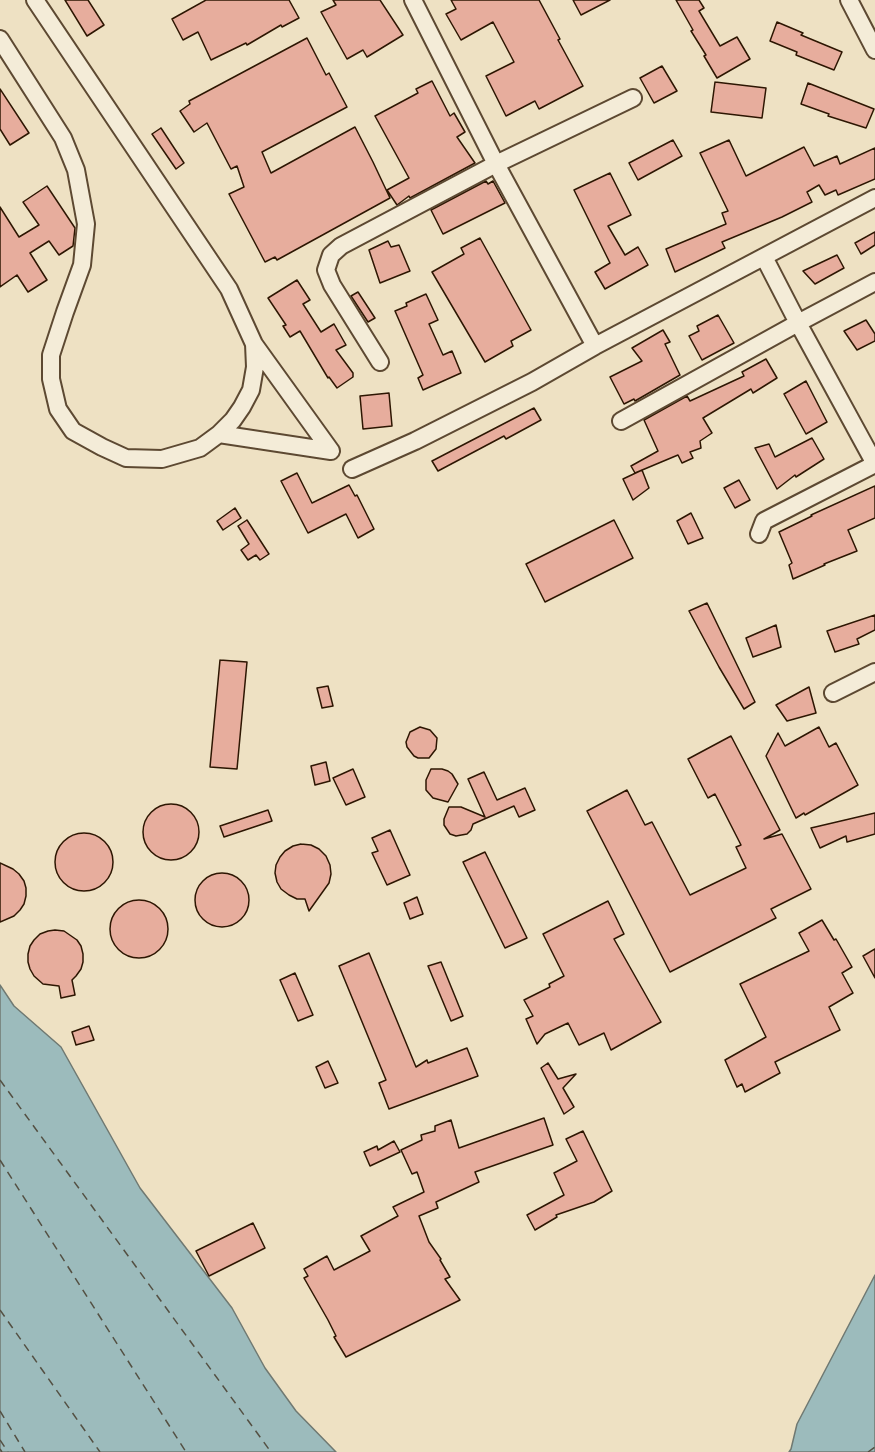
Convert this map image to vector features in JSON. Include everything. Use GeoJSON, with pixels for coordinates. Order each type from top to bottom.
{"type":"FeatureCollection","features":[{"type":"Feature","properties":{"kind":"street"},"geometry":{"type":"LineString","coordinates":[[35,0],[229,290],[254,344],[331,451],[219,434]]}},
{"type":"Feature","properties":{"kind":"street"},"geometry":{"type":"LineString","coordinates":[[413,0],[496,164],[596,346]]}},
{"type":"Feature","properties":{"kind":"street"},"geometry":{"type":"LineString","coordinates":[[849,0],[875,50]]}},
{"type":"Feature","properties":{"kind":"street"},"geometry":{"type":"LineString","coordinates":[[0,39],[63,138],[76,170],[86,224],[82,265],[51,355],[51,380],[58,409],[73,431],[126,458],[162,459],[200,448],[219,434],[232,420],[251,390],[255,367],[254,344]]}},
{"type":"Feature","properties":{"kind":"street"},"geometry":{"type":"LineString","coordinates":[[380,362],[326,270],[331,255],[341,246],[496,164],[633,98]]}},
{"type":"Feature","properties":{"kind":"street"},"geometry":{"type":"LineString","coordinates":[[352,469],[416,441],[532,382],[875,198]]}},
{"type":"Feature","properties":{"kind":"street"},"geometry":{"type":"LineString","coordinates":[[759,534],[764,521],[875,464],[764,257]]}},
{"type":"Feature","properties":{"kind":"street"},"geometry":{"type":"LineString","coordinates":[[621,421],[875,282]]}},
{"type":"Feature","properties":{"kind":"street"},"geometry":{"type":"LineString","coordinates":[[832,693],[875,672]]}},
{"type":"Feature","properties":{"kind":"water"},"geometry":{"type":"Polygon","coordinates":[[[0,985],[14,1006],[61,1047],[140,1188],[232,1308],[265,1368],[296,1411],[336,1452],[0,1452],[0,985]]]}},
{"type":"Feature","properties":{"kind":"water"},"geometry":{"type":"Polygon","coordinates":[[[875,1275],[875,1452],[789,1452],[797,1424],[875,1275]]]}},
{"type":"Feature","properties":{"kind":"building"},"geometry":{"type":"Polygon","coordinates":[[[65,0],[88,0],[104,25],[87,36],[65,0]]]}},
{"type":"Feature","properties":{"kind":"building"},"geometry":{"type":"Polygon","coordinates":[[[206,0],[289,0],[299,18],[282,27],[281,25],[247,45],[246,43],[211,60],[198,32],[183,40],[172,19],[206,0]]]}},
{"type":"Feature","properties":{"kind":"building"},"geometry":{"type":"Polygon","coordinates":[[[333,0],[380,0],[403,35],[367,57],[363,50],[347,59],[321,12],[336,5],[333,0]]]}},
{"type":"Feature","properties":{"kind":"building"},"geometry":{"type":"Polygon","coordinates":[[[451,0],[539,0],[583,86],[539,109],[535,101],[506,116],[486,76],[514,62],[493,22],[461,40],[446,14],[456,9],[451,0]]]}},
{"type":"Feature","properties":{"kind":"building"},"geometry":{"type":"Polygon","coordinates":[[[573,0],[610,0],[581,15],[573,0]]]}},
{"type":"Feature","properties":{"kind":"building"},"geometry":{"type":"Polygon","coordinates":[[[676,0],[699,0],[704,8],[699,11],[720,46],[737,37],[750,59],[717,78],[676,0]]]}},
{"type":"Feature","properties":{"kind":"building"},"geometry":{"type":"Polygon","coordinates":[[[777,22],[842,52],[834,70],[796,55],[797,52],[770,41],[777,22]]]}},
{"type":"Feature","properties":{"kind":"building"},"geometry":{"type":"Polygon","coordinates":[[[307,38],[326,75],[329,73],[347,107],[262,152],[271,173],[355,127],[390,198],[277,260],[275,257],[265,262],[229,194],[244,187],[237,166],[231,169],[207,123],[194,132],[180,111],[190,104],[189,101],[307,38]]]}},
{"type":"Feature","properties":{"kind":"building"},"geometry":{"type":"Polygon","coordinates":[[[662,66],[677,91],[654,103],[640,78],[662,66]]]}},
{"type":"Feature","properties":{"kind":"building"},"geometry":{"type":"Polygon","coordinates":[[[432,81],[450,116],[454,113],[465,132],[457,137],[475,163],[410,198],[409,196],[397,205],[387,190],[409,178],[375,116],[418,93],[416,89],[432,81]]]}},
{"type":"Feature","properties":{"kind":"building"},"geometry":{"type":"Polygon","coordinates":[[[715,82],[766,88],[762,118],[711,112],[715,82]]]}},
{"type":"Feature","properties":{"kind":"building"},"geometry":{"type":"Polygon","coordinates":[[[808,83],[874,109],[866,128],[828,116],[829,114],[801,104],[808,83]]]}},
{"type":"Feature","properties":{"kind":"building"},"geometry":{"type":"Polygon","coordinates":[[[0,89],[29,133],[10,145],[0,129],[0,89]]]}},
{"type":"Feature","properties":{"kind":"building"},"geometry":{"type":"Polygon","coordinates":[[[161,128],[184,163],[176,169],[152,134],[161,128]]]}},
{"type":"Feature","properties":{"kind":"building"},"geometry":{"type":"Polygon","coordinates":[[[673,140],[682,156],[638,180],[629,163],[673,140]]]}},
{"type":"Feature","properties":{"kind":"building"},"geometry":{"type":"Polygon","coordinates":[[[729,140],[746,176],[804,147],[814,166],[837,156],[840,164],[875,148],[875,179],[838,195],[836,190],[825,195],[819,185],[807,192],[812,202],[722,242],[725,248],[675,272],[666,249],[726,224],[722,213],[728,211],[700,153],[729,140]]]}},
{"type":"Feature","properties":{"kind":"building"},"geometry":{"type":"Polygon","coordinates":[[[610,173],[631,215],[608,226],[625,255],[638,247],[648,265],[605,289],[595,272],[610,263],[574,190],[610,173]]]}},
{"type":"Feature","properties":{"kind":"building"},"geometry":{"type":"Polygon","coordinates":[[[486,181],[488,184],[493,181],[505,203],[443,234],[431,210],[486,181]]]}},
{"type":"Feature","properties":{"kind":"building"},"geometry":{"type":"Polygon","coordinates":[[[47,186],[75,228],[73,246],[59,255],[49,241],[30,253],[47,280],[28,292],[17,275],[0,287],[0,207],[19,237],[39,225],[23,202],[47,186]]]}},
{"type":"Feature","properties":{"kind":"building"},"geometry":{"type":"Polygon","coordinates":[[[875,232],[875,245],[861,254],[855,243],[875,232]]]}},
{"type":"Feature","properties":{"kind":"building"},"geometry":{"type":"Polygon","coordinates":[[[480,238],[531,330],[511,341],[513,346],[485,362],[432,272],[464,254],[461,248],[480,238]]]}},
{"type":"Feature","properties":{"kind":"building"},"geometry":{"type":"Polygon","coordinates":[[[388,241],[391,247],[399,245],[410,271],[380,283],[369,250],[388,241]]]}},
{"type":"Feature","properties":{"kind":"building"},"geometry":{"type":"Polygon","coordinates":[[[837,255],[844,268],[815,284],[803,271],[837,255]]]}},
{"type":"Feature","properties":{"kind":"building"},"geometry":{"type":"Polygon","coordinates":[[[297,280],[310,300],[303,304],[321,332],[334,324],[346,345],[336,350],[353,373],[353,377],[337,388],[328,378],[300,331],[290,337],[283,326],[286,325],[268,298],[297,280]]]}},
{"type":"Feature","properties":{"kind":"building"},"geometry":{"type":"Polygon","coordinates":[[[358,292],[375,318],[368,322],[351,296],[358,292]]]}},
{"type":"Feature","properties":{"kind":"building"},"geometry":{"type":"Polygon","coordinates":[[[426,294],[438,320],[429,324],[443,355],[452,351],[461,373],[423,390],[418,378],[423,375],[395,311],[426,294]]]}},
{"type":"Feature","properties":{"kind":"building"},"geometry":{"type":"Polygon","coordinates":[[[718,315],[734,343],[702,360],[689,336],[699,331],[697,326],[718,315]]]}},
{"type":"Feature","properties":{"kind":"building"},"geometry":{"type":"Polygon","coordinates":[[[866,320],[875,334],[875,341],[857,350],[844,331],[866,320]]]}},
{"type":"Feature","properties":{"kind":"building"},"geometry":{"type":"Polygon","coordinates":[[[663,330],[670,342],[665,344],[680,375],[635,401],[634,399],[624,404],[610,377],[642,361],[632,348],[663,330]]]}},
{"type":"Feature","properties":{"kind":"building"},"geometry":{"type":"Polygon","coordinates":[[[766,359],[777,378],[753,393],[751,389],[703,418],[712,433],[700,441],[701,448],[690,452],[693,458],[682,463],[678,455],[635,473],[631,466],[658,451],[644,420],[687,396],[690,401],[744,376],[742,372],[766,359]]]}},
{"type":"Feature","properties":{"kind":"building"},"geometry":{"type":"Polygon","coordinates":[[[806,381],[827,422],[806,434],[784,394],[806,381]]]}},
{"type":"Feature","properties":{"kind":"building"},"geometry":{"type":"Polygon","coordinates":[[[389,393],[392,426],[363,429],[360,396],[389,393]]]}},
{"type":"Feature","properties":{"kind":"building"},"geometry":{"type":"Polygon","coordinates":[[[534,408],[541,420],[506,439],[504,436],[438,471],[432,461],[534,408]]]}},
{"type":"Feature","properties":{"kind":"building"},"geometry":{"type":"Polygon","coordinates":[[[812,438],[824,459],[796,477],[795,475],[777,489],[755,448],[769,444],[775,457],[812,438]]]}},
{"type":"Feature","properties":{"kind":"building"},"geometry":{"type":"Polygon","coordinates":[[[642,470],[649,488],[633,500],[623,479],[642,470]]]}},
{"type":"Feature","properties":{"kind":"building"},"geometry":{"type":"Polygon","coordinates":[[[297,473],[312,503],[349,485],[355,496],[357,495],[374,529],[358,538],[346,514],[308,533],[281,481],[297,473]]]}},
{"type":"Feature","properties":{"kind":"building"},"geometry":{"type":"Polygon","coordinates":[[[739,480],[750,500],[735,508],[724,488],[739,480]]]}},
{"type":"Feature","properties":{"kind":"building"},"geometry":{"type":"Polygon","coordinates":[[[875,486],[875,518],[848,530],[857,551],[793,579],[789,565],[792,563],[779,532],[875,486]]]}},
{"type":"Feature","properties":{"kind":"building"},"geometry":{"type":"Polygon","coordinates":[[[235,508],[241,518],[223,530],[217,521],[235,508]]]}},
{"type":"Feature","properties":{"kind":"building"},"geometry":{"type":"Polygon","coordinates":[[[691,513],[703,538],[688,544],[677,521],[691,513]]]}},
{"type":"Feature","properties":{"kind":"building"},"geometry":{"type":"Polygon","coordinates":[[[247,520],[269,554],[260,560],[256,555],[248,560],[241,550],[249,544],[238,526],[247,520]]]}},
{"type":"Feature","properties":{"kind":"building"},"geometry":{"type":"Polygon","coordinates":[[[614,520],[633,558],[545,602],[526,564],[614,520]]]}},
{"type":"Feature","properties":{"kind":"building"},"geometry":{"type":"Polygon","coordinates":[[[707,603],[755,702],[744,709],[689,611],[707,603]]]}},
{"type":"Feature","properties":{"kind":"building"},"geometry":{"type":"Polygon","coordinates":[[[875,615],[875,630],[857,639],[859,644],[835,652],[827,631],[875,615]]]}},
{"type":"Feature","properties":{"kind":"building"},"geometry":{"type":"Polygon","coordinates":[[[776,625],[781,647],[753,657],[746,638],[776,625]]]}},
{"type":"Feature","properties":{"kind":"building"},"geometry":{"type":"Polygon","coordinates":[[[220,660],[247,662],[237,769],[210,767],[220,660]]]}},
{"type":"Feature","properties":{"kind":"building"},"geometry":{"type":"Polygon","coordinates":[[[328,686],[333,706],[322,708],[317,688],[328,686]]]}},
{"type":"Feature","properties":{"kind":"building"},"geometry":{"type":"Polygon","coordinates":[[[809,687],[816,713],[787,721],[776,705],[809,687]]]}},
{"type":"Feature","properties":{"kind":"building"},"geometry":{"type":"Polygon","coordinates":[[[420,727],[430,730],[437,738],[436,749],[429,758],[414,756],[407,747],[406,742],[410,732],[420,727]]]}},
{"type":"Feature","properties":{"kind":"building"},"geometry":{"type":"Polygon","coordinates":[[[819,727],[829,747],[836,743],[858,785],[796,818],[766,756],[778,733],[785,746],[819,727]]]}},
{"type":"Feature","properties":{"kind":"building"},"geometry":{"type":"Polygon","coordinates":[[[731,736],[780,830],[764,839],[782,834],[811,889],[771,909],[776,918],[670,972],[587,811],[627,790],[645,825],[652,822],[690,895],[746,868],[736,847],[741,845],[715,794],[708,798],[688,759],[731,736]]]}},
{"type":"Feature","properties":{"kind":"building"},"geometry":{"type":"Polygon","coordinates":[[[326,762],[330,781],[315,785],[311,766],[326,762]]]}},
{"type":"Feature","properties":{"kind":"building"},"geometry":{"type":"Polygon","coordinates":[[[353,769],[365,797],[346,805],[333,778],[353,769]]]}},
{"type":"Feature","properties":{"kind":"building"},"geometry":{"type":"Polygon","coordinates":[[[431,769],[448,771],[458,784],[448,802],[433,798],[426,790],[426,780],[431,769]]]}},
{"type":"Feature","properties":{"kind":"building"},"geometry":{"type":"Polygon","coordinates":[[[484,772],[497,800],[525,788],[535,810],[519,817],[514,806],[473,824],[467,834],[456,836],[450,834],[444,825],[449,807],[461,807],[485,817],[468,779],[484,772]]]}},
{"type":"Feature","properties":{"kind":"building"},"geometry":{"type":"Polygon","coordinates":[[[166,804],[176,804],[191,812],[197,821],[199,832],[197,843],[191,852],[176,860],[166,860],[155,855],[148,848],[143,837],[143,827],[148,816],[155,809],[166,804]]]}},
{"type":"Feature","properties":{"kind":"building"},"geometry":{"type":"Polygon","coordinates":[[[268,810],[272,821],[224,837],[220,826],[268,810]]]}},
{"type":"Feature","properties":{"kind":"building"},"geometry":{"type":"Polygon","coordinates":[[[875,813],[875,834],[847,842],[846,836],[820,848],[811,828],[875,813]]]}},
{"type":"Feature","properties":{"kind":"building"},"geometry":{"type":"Polygon","coordinates":[[[390,830],[410,875],[387,885],[372,853],[378,851],[372,838],[390,830]]]}},
{"type":"Feature","properties":{"kind":"building"},"geometry":{"type":"Polygon","coordinates":[[[84,833],[95,835],[108,846],[113,862],[111,873],[100,886],[84,891],[73,889],[60,878],[55,862],[57,851],[68,838],[84,833]]]}},
{"type":"Feature","properties":{"kind":"building"},"geometry":{"type":"Polygon","coordinates":[[[301,844],[319,849],[326,856],[330,865],[329,883],[309,911],[305,899],[297,899],[281,889],[275,873],[276,865],[285,851],[301,844]]]}},
{"type":"Feature","properties":{"kind":"building"},"geometry":{"type":"Polygon","coordinates":[[[485,852],[527,938],[505,948],[463,862],[485,852]]]}},
{"type":"Feature","properties":{"kind":"building"},"geometry":{"type":"Polygon","coordinates":[[[0,863],[19,874],[24,881],[26,896],[24,904],[14,916],[0,922],[0,863]]]}},
{"type":"Feature","properties":{"kind":"building"},"geometry":{"type":"Polygon","coordinates":[[[217,873],[227,873],[237,877],[245,885],[249,900],[245,915],[237,923],[227,927],[217,927],[207,923],[199,915],[195,905],[195,895],[199,885],[207,877],[217,873]]]}},
{"type":"Feature","properties":{"kind":"building"},"geometry":{"type":"Polygon","coordinates":[[[417,897],[423,914],[410,919],[404,903],[417,897]]]}},
{"type":"Feature","properties":{"kind":"building"},"geometry":{"type":"Polygon","coordinates":[[[139,900],[150,902],[163,913],[168,929],[166,940],[155,953],[139,958],[128,956],[115,945],[110,929],[112,918],[123,905],[139,900]]]}},
{"type":"Feature","properties":{"kind":"building"},"geometry":{"type":"Polygon","coordinates":[[[608,901],[624,934],[614,939],[661,1022],[611,1050],[604,1033],[579,1045],[568,1023],[545,1034],[537,1044],[526,1019],[533,1016],[524,1000],[550,987],[549,984],[564,976],[543,934],[608,901]]]}},
{"type":"Feature","properties":{"kind":"building"},"geometry":{"type":"Polygon","coordinates":[[[822,920],[852,967],[842,973],[853,993],[829,1007],[840,1030],[775,1062],[780,1073],[745,1092],[742,1084],[737,1087],[725,1060],[766,1037],[740,984],[809,951],[799,933],[822,920]]]}},
{"type":"Feature","properties":{"kind":"building"},"geometry":{"type":"Polygon","coordinates":[[[55,930],[64,931],[77,940],[83,954],[81,969],[72,980],[75,995],[61,998],[59,986],[43,984],[34,976],[28,962],[30,946],[34,940],[40,934],[55,930]]]}},
{"type":"Feature","properties":{"kind":"building"},"geometry":{"type":"Polygon","coordinates":[[[875,949],[875,978],[863,956],[875,949]]]}},
{"type":"Feature","properties":{"kind":"building"},"geometry":{"type":"Polygon","coordinates":[[[369,953],[416,1067],[427,1060],[428,1063],[467,1048],[478,1076],[389,1109],[379,1083],[386,1080],[339,966],[369,953]]]}},
{"type":"Feature","properties":{"kind":"building"},"geometry":{"type":"Polygon","coordinates":[[[441,962],[463,1016],[451,1021],[428,966],[441,962]]]}},
{"type":"Feature","properties":{"kind":"building"},"geometry":{"type":"Polygon","coordinates":[[[295,973],[313,1015],[298,1021],[280,980],[295,973]]]}},
{"type":"Feature","properties":{"kind":"building"},"geometry":{"type":"Polygon","coordinates":[[[89,1026],[94,1040],[76,1045],[72,1032],[89,1026]]]}},
{"type":"Feature","properties":{"kind":"building"},"geometry":{"type":"Polygon","coordinates":[[[328,1061],[338,1083],[325,1088],[316,1067],[328,1061]]]}},
{"type":"Feature","properties":{"kind":"building"},"geometry":{"type":"Polygon","coordinates":[[[548,1063],[558,1079],[576,1074],[563,1088],[574,1107],[564,1114],[541,1068],[548,1063]]]}},
{"type":"Feature","properties":{"kind":"building"},"geometry":{"type":"Polygon","coordinates":[[[544,1118],[553,1145],[475,1172],[479,1182],[436,1202],[438,1208],[419,1216],[429,1242],[450,1277],[445,1279],[460,1300],[346,1357],[304,1278],[308,1276],[304,1269],[327,1256],[334,1270],[370,1251],[361,1236],[398,1216],[393,1207],[424,1192],[417,1172],[412,1174],[401,1150],[422,1140],[421,1135],[435,1131],[435,1126],[451,1120],[459,1148],[544,1118]]]}},
{"type":"Feature","properties":{"kind":"building"},"geometry":{"type":"Polygon","coordinates":[[[583,1131],[612,1191],[594,1202],[556,1215],[557,1217],[535,1230],[527,1215],[564,1195],[554,1173],[577,1161],[566,1139],[583,1131]]]}},
{"type":"Feature","properties":{"kind":"building"},"geometry":{"type":"Polygon","coordinates":[[[394,1141],[400,1152],[370,1166],[364,1152],[377,1146],[378,1150],[394,1141]]]}},
{"type":"Feature","properties":{"kind":"building"},"geometry":{"type":"Polygon","coordinates":[[[253,1223],[265,1248],[209,1276],[196,1251],[253,1223]]]}},
{"type":"Feature","properties":{"kind":"ferry route"},"geometry":{"type":"LineString","coordinates":[[0,1080],[271,1452]]}},
{"type":"Feature","properties":{"kind":"ferry route"},"geometry":{"type":"LineString","coordinates":[[0,1160],[186,1452]]}},
{"type":"Feature","properties":{"kind":"ferry route"},"geometry":{"type":"LineString","coordinates":[[0,1310],[100,1452]]}},
{"type":"Feature","properties":{"kind":"ferry route"},"geometry":{"type":"LineString","coordinates":[[0,1411],[25,1452]]}},
{"type":"Feature","properties":{"kind":"ferry route"},"geometry":{"type":"LineString","coordinates":[[0,1440],[8,1452]]}},
{"type":"Feature","properties":{"kind":"ferry route"},"geometry":{"type":"LineString","coordinates":[[868,1452],[875,1447]]}}]}
